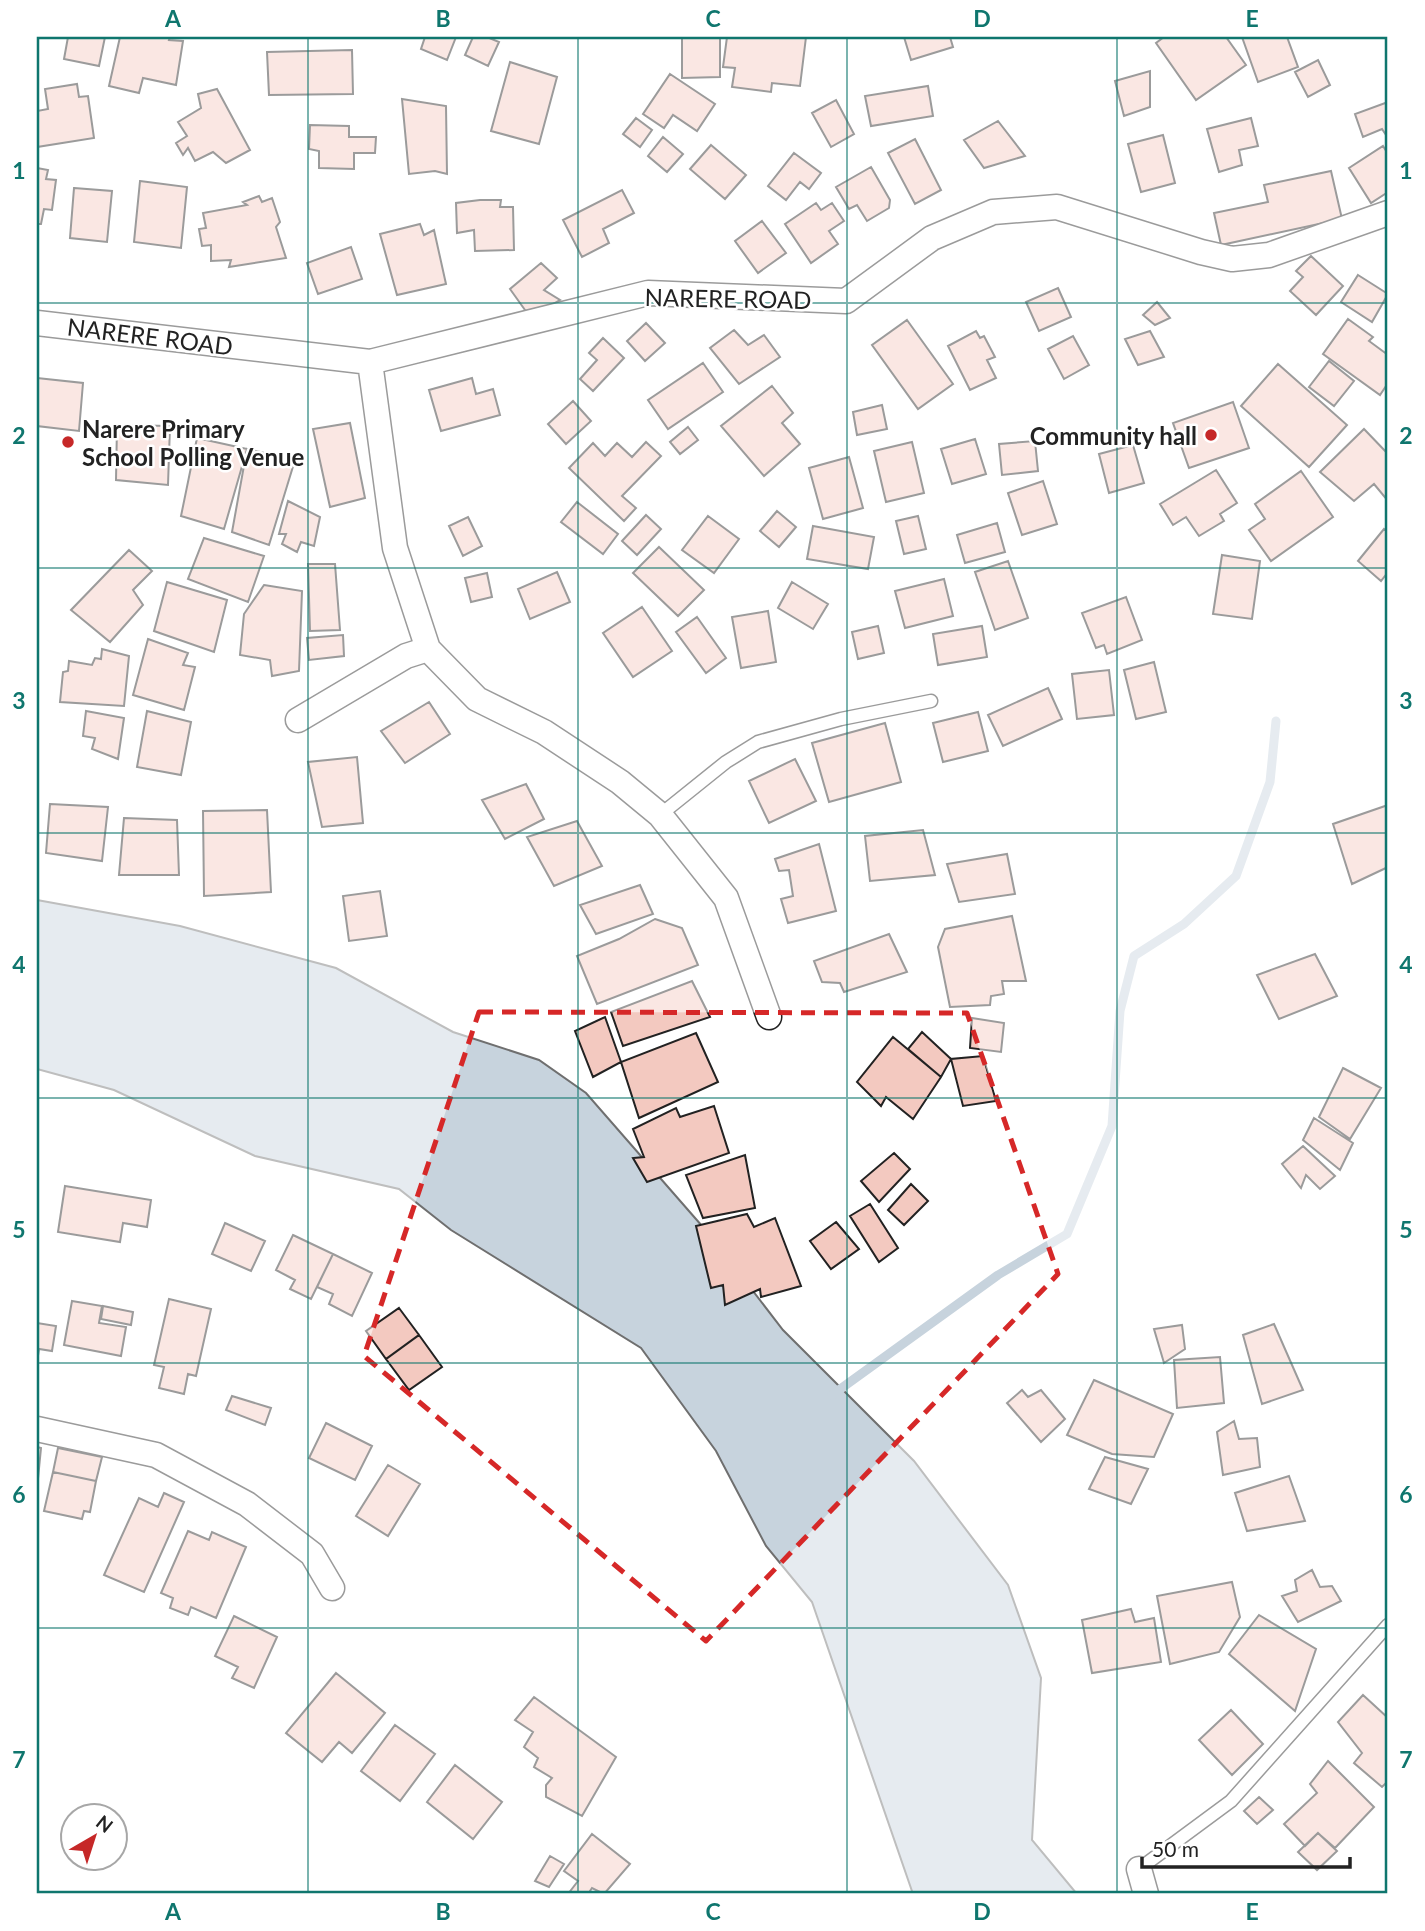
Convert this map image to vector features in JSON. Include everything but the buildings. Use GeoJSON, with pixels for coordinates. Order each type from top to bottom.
{"type":"FeatureCollection","features":[{"type":"Feature","properties":{"kind":"street","name":"NARERE ROAD"},"geometry":{"type":"LineString","coordinates":[[37,323],[370,362],[648,293],[846,301],[932,238],[993,212],[1057,207],[1201,252],[1232,259],[1269,255],[1388,213]]}},
{"type":"Feature","properties":{"kind":"street"},"geometry":{"type":"LineString","coordinates":[[370,362],[395,548],[428,649],[477,699],[544,732],[620,782],[660,815],[726,898],[769,1017]]}},
{"type":"Feature","properties":{"kind":"street"},"geometry":{"type":"LineString","coordinates":[[299,720],[405,656],[428,649]]}},
{"type":"Feature","properties":{"kind":"street"},"geometry":{"type":"LineString","coordinates":[[37,1429],[156,1455],[247,1504],[313,1554],[332,1588]]}},
{"type":"Feature","properties":{"kind":"street"},"geometry":{"type":"LineString","coordinates":[[1139,1869],[1146,1894]]}},
{"type":"Feature","properties":{"kind":"lane"},"geometry":{"type":"LineString","coordinates":[[660,815],[726,762],[758,742],[841,719],[931,701]]}},
{"type":"Feature","properties":{"kind":"lane"},"geometry":{"type":"LineString","coordinates":[[1139,1869],[1231,1801],[1388,1625]]}},
{"type":"Feature","properties":{"kind":"highlighted area"},"geometry":{"type":"Polygon","coordinates":[[[479,1012],[967,1013],[1058,1274],[706,1641],[364,1356],[479,1012]]]}},
{"type":"Feature","properties":{"kind":"shaded area"},"geometry":{"type":"Polygon","coordinates":[[[37,900],[180,926],[336,968],[453,1032],[539,1060],[586,1093],[709,1234],[783,1330],[914,1461],[1008,1585],[1041,1678],[1032,1840],[1077,1894],[913,1894],[812,1602],[766,1546],[716,1451],[641,1348],[451,1230],[399,1189],[255,1156],[114,1090],[37,1069],[37,900]]]}},
{"type":"Feature","properties":{"kind":"waterway"},"geometry":{"type":"LineString","coordinates":[[832,1395],[998,1275],[1067,1234],[1112,1126],[1120,1011],[1134,956],[1184,924],[1236,876],[1270,782],[1276,721]]}},
{"type":"Feature","properties":{"kind":"place","name":"Community hall"},"geometry":{"type":"Point","coordinates":[1211,435]}},
{"type":"Feature","properties":{"kind":"place","name":"Narere Primary School Polling Venue"},"geometry":{"type":"Point","coordinates":[68,442]}}]}
